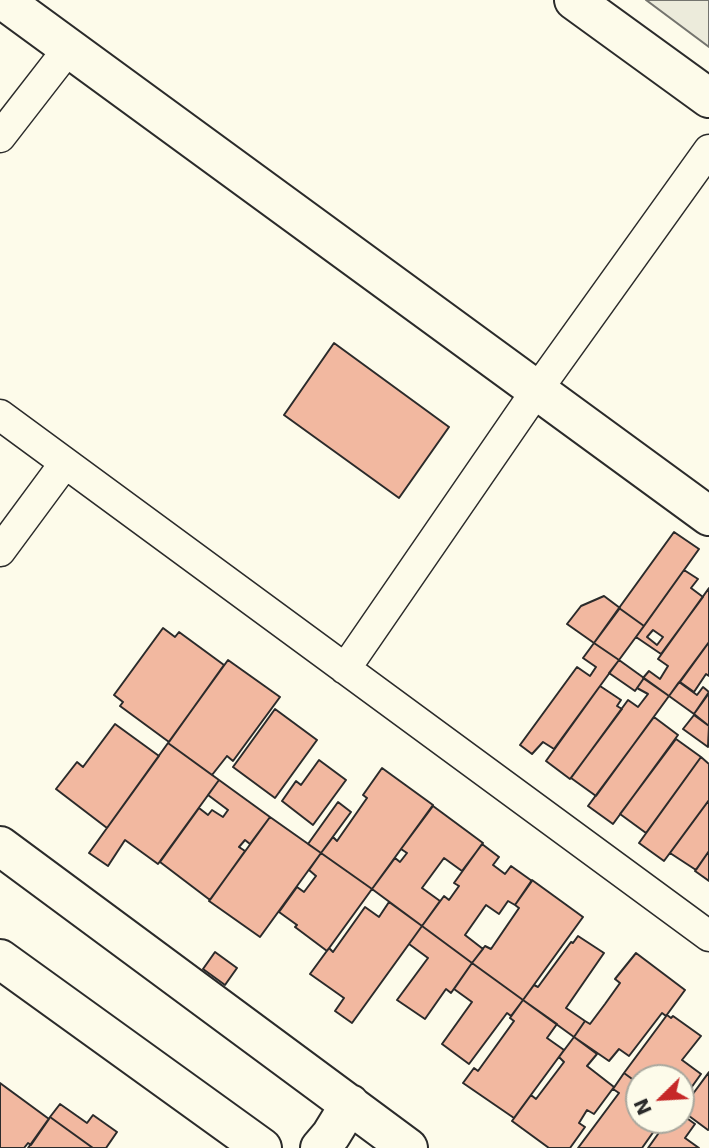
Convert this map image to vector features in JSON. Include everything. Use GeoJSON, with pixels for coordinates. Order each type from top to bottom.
{"type":"FeatureCollection","features":[{"type":"Feature","properties":{"kind":"street"},"geometry":{"type":"LineString","coordinates":[[3,0],[709,516]]}},
{"type":"Feature","properties":{"kind":"street"},"geometry":{"type":"LineString","coordinates":[[574,0],[709,98]]}},
{"type":"Feature","properties":{"kind":"street"},"geometry":{"type":"LineString","coordinates":[[0,137],[69,48]]}},
{"type":"Feature","properties":{"kind":"street"},"geometry":{"type":"LineString","coordinates":[[345,669],[537,390],[709,150]]}},
{"type":"Feature","properties":{"kind":"street"},"geometry":{"type":"LineString","coordinates":[[0,415],[709,936]]}},
{"type":"Feature","properties":{"kind":"street"},"geometry":{"type":"LineString","coordinates":[[0,551],[65,463]]}},
{"type":"Feature","properties":{"kind":"street"},"geometry":{"type":"LineString","coordinates":[[0,846],[408,1148]]}},
{"type":"Feature","properties":{"kind":"street"},"geometry":{"type":"LineString","coordinates":[[0,958],[262,1148]]}},
{"type":"Feature","properties":{"kind":"street"},"geometry":{"type":"LineString","coordinates":[[320,1148],[350,1104]]}},
{"type":"Feature","properties":{"kind":"shaded area"},"geometry":{"type":"Polygon","coordinates":[[[646,0],[709,0],[709,47],[646,0]]]}},
{"type":"Feature","properties":{"kind":"building"},"geometry":{"type":"Polygon","coordinates":[[[334,343],[449,427],[399,498],[284,415],[334,343]]]}},
{"type":"Feature","properties":{"kind":"building"},"geometry":{"type":"Polygon","coordinates":[[[674,532],[699,549],[644,626],[619,608],[674,532]]]}},
{"type":"Feature","properties":{"kind":"building"},"geometry":{"type":"Polygon","coordinates":[[[684,570],[698,579],[691,588],[703,597],[661,654],[636,637],[684,570]],[[653,630],[647,637],[657,645],[663,637],[653,630]]]}},
{"type":"Feature","properties":{"kind":"building"},"geometry":{"type":"Polygon","coordinates":[[[709,588],[709,642],[669,696],[643,678],[649,671],[660,679],[668,666],[658,659],[709,588]]]}},
{"type":"Feature","properties":{"kind":"building"},"geometry":{"type":"Polygon","coordinates":[[[604,596],[620,608],[594,643],[567,624],[581,606],[604,596]]]}},
{"type":"Feature","properties":{"kind":"building"},"geometry":{"type":"Polygon","coordinates":[[[619,608],[644,626],[619,660],[594,643],[619,608]]]}},
{"type":"Feature","properties":{"kind":"building"},"geometry":{"type":"Polygon","coordinates":[[[163,628],[175,637],[179,632],[224,665],[169,742],[120,706],[123,702],[114,695],[163,628]]]}},
{"type":"Feature","properties":{"kind":"building"},"geometry":{"type":"Polygon","coordinates":[[[709,642],[709,676],[706,674],[694,692],[680,682],[709,642]]]}},
{"type":"Feature","properties":{"kind":"building"},"geometry":{"type":"Polygon","coordinates":[[[594,643],[619,660],[554,749],[543,742],[532,754],[520,745],[577,667],[590,676],[596,667],[583,658],[594,643]]]}},
{"type":"Feature","properties":{"kind":"building"},"geometry":{"type":"Polygon","coordinates":[[[228,660],[280,697],[233,761],[227,756],[212,775],[168,743],[228,660]]]}},
{"type":"Feature","properties":{"kind":"building"},"geometry":{"type":"Polygon","coordinates":[[[619,660],[644,678],[635,691],[609,673],[619,660]]]}},
{"type":"Feature","properties":{"kind":"building"},"geometry":{"type":"Polygon","coordinates":[[[644,678],[669,696],[596,796],[571,778],[628,700],[638,707],[648,694],[637,688],[644,678]]]}},
{"type":"Feature","properties":{"kind":"building"},"geometry":{"type":"Polygon","coordinates":[[[679,682],[697,695],[703,687],[709,692],[694,714],[669,696],[679,682]]]}},
{"type":"Feature","properties":{"kind":"building"},"geometry":{"type":"Polygon","coordinates":[[[600,686],[621,700],[617,706],[622,709],[570,779],[546,761],[600,686]]]}},
{"type":"Feature","properties":{"kind":"building"},"geometry":{"type":"Polygon","coordinates":[[[709,693],[709,726],[694,714],[709,693]]]}},
{"type":"Feature","properties":{"kind":"building"},"geometry":{"type":"Polygon","coordinates":[[[275,709],[317,740],[275,798],[233,767],[275,709]]]}},
{"type":"Feature","properties":{"kind":"building"},"geometry":{"type":"Polygon","coordinates":[[[694,715],[709,726],[708,747],[683,729],[694,715]]]}},
{"type":"Feature","properties":{"kind":"building"},"geometry":{"type":"Polygon","coordinates":[[[654,717],[678,735],[613,824],[588,806],[654,717]]]}},
{"type":"Feature","properties":{"kind":"building"},"geometry":{"type":"Polygon","coordinates":[[[115,724],[159,756],[107,828],[56,789],[77,762],[83,767],[115,724]]]}},
{"type":"Feature","properties":{"kind":"building"},"geometry":{"type":"Polygon","coordinates":[[[676,739],[701,757],[646,833],[620,814],[676,739]]]}},
{"type":"Feature","properties":{"kind":"building"},"geometry":{"type":"Polygon","coordinates":[[[168,743],[219,780],[158,864],[125,840],[108,866],[89,853],[168,743]]]}},
{"type":"Feature","properties":{"kind":"building"},"geometry":{"type":"Polygon","coordinates":[[[701,757],[709,764],[709,800],[664,861],[639,843],[701,757]]]}},
{"type":"Feature","properties":{"kind":"building"},"geometry":{"type":"Polygon","coordinates":[[[319,760],[346,780],[313,825],[282,801],[296,781],[301,785],[319,760]]]}},
{"type":"Feature","properties":{"kind":"building"},"geometry":{"type":"Polygon","coordinates":[[[382,768],[433,805],[372,889],[321,853],[333,837],[337,841],[367,798],[363,795],[382,768]]]}},
{"type":"Feature","properties":{"kind":"building"},"geometry":{"type":"Polygon","coordinates":[[[219,780],[270,817],[250,844],[245,840],[239,847],[245,851],[210,900],[160,862],[199,808],[208,815],[212,810],[223,817],[228,810],[208,795],[219,780]]]}},
{"type":"Feature","properties":{"kind":"building"},"geometry":{"type":"Polygon","coordinates":[[[709,800],[709,851],[696,870],[670,853],[709,800]]]}},
{"type":"Feature","properties":{"kind":"building"},"geometry":{"type":"Polygon","coordinates":[[[338,802],[351,812],[321,853],[308,844],[338,802]]]}},
{"type":"Feature","properties":{"kind":"building"},"geometry":{"type":"Polygon","coordinates":[[[433,806],[483,843],[462,871],[444,858],[422,888],[440,901],[422,926],[372,889],[395,858],[400,862],[407,853],[401,849],[433,806]]]}},
{"type":"Feature","properties":{"kind":"building"},"geometry":{"type":"Polygon","coordinates":[[[270,817],[321,853],[260,937],[209,901],[270,817]]]}},
{"type":"Feature","properties":{"kind":"building"},"geometry":{"type":"Polygon","coordinates":[[[482,844],[499,857],[493,865],[505,874],[511,866],[532,881],[515,905],[508,901],[499,914],[486,905],[465,935],[483,949],[472,963],[422,926],[444,896],[449,900],[459,886],[454,883],[482,844]]]}},
{"type":"Feature","properties":{"kind":"building"},"geometry":{"type":"Polygon","coordinates":[[[709,851],[709,881],[695,871],[709,851]]]}},
{"type":"Feature","properties":{"kind":"building"},"geometry":{"type":"Polygon","coordinates":[[[321,853],[372,889],[327,951],[279,912],[297,887],[304,892],[316,876],[309,870],[321,853]]]}},
{"type":"Feature","properties":{"kind":"building"},"geometry":{"type":"Polygon","coordinates":[[[532,880],[583,917],[523,1000],[472,963],[485,946],[491,949],[519,908],[515,905],[532,880]]]}},
{"type":"Feature","properties":{"kind":"building"},"geometry":{"type":"Polygon","coordinates":[[[389,902],[422,926],[352,1023],[335,1011],[344,998],[310,974],[329,948],[333,952],[365,907],[379,917],[389,902]]]}},
{"type":"Feature","properties":{"kind":"building"},"geometry":{"type":"Polygon","coordinates":[[[422,926],[472,963],[451,993],[446,989],[425,1019],[397,1000],[428,958],[409,944],[422,926]]]}},
{"type":"Feature","properties":{"kind":"building"},"geometry":{"type":"Polygon","coordinates":[[[578,936],[604,953],[566,1008],[585,1021],[574,1037],[523,1000],[534,985],[538,987],[578,936]]]}},
{"type":"Feature","properties":{"kind":"building"},"geometry":{"type":"Polygon","coordinates":[[[215,952],[237,968],[225,985],[203,969],[215,952]]]}},
{"type":"Feature","properties":{"kind":"building"},"geometry":{"type":"Polygon","coordinates":[[[636,953],[685,990],[666,1016],[662,1013],[629,1056],[619,1049],[609,1061],[574,1037],[585,1021],[590,1024],[605,1004],[620,983],[615,979],[636,953]]]}},
{"type":"Feature","properties":{"kind":"building"},"geometry":{"type":"Polygon","coordinates":[[[472,963],[523,1000],[511,1016],[507,1013],[469,1064],[442,1044],[472,1002],[454,989],[472,963]]]}},
{"type":"Feature","properties":{"kind":"building"},"geometry":{"type":"Polygon","coordinates":[[[523,1000],[557,1024],[547,1038],[564,1050],[514,1118],[463,1083],[474,1068],[478,1071],[514,1021],[510,1018],[523,1000]]]}},
{"type":"Feature","properties":{"kind":"building"},"geometry":{"type":"Polygon","coordinates":[[[667,1015],[671,1018],[673,1016],[701,1036],[682,1060],[687,1064],[631,1064],[667,1015]]]}},
{"type":"Feature","properties":{"kind":"building"},"geometry":{"type":"Polygon","coordinates":[[[574,1037],[597,1054],[587,1066],[614,1087],[594,1114],[587,1110],[579,1123],[585,1127],[570,1148],[549,1148],[512,1121],[531,1095],[536,1099],[564,1062],[559,1057],[574,1037]]]}},
{"type":"Feature","properties":{"kind":"building"},"geometry":{"type":"Polygon","coordinates":[[[695,1070],[701,1074],[695,1082],[695,1070]]]}},
{"type":"Feature","properties":{"kind":"building"},"geometry":{"type":"Polygon","coordinates":[[[709,1072],[708,1130],[695,1120],[695,1091],[709,1072]]]}},
{"type":"Feature","properties":{"kind":"building"},"geometry":{"type":"Polygon","coordinates":[[[625,1074],[625,1134],[652,1134],[642,1148],[578,1148],[619,1093],[613,1089],[625,1074]]]}},
{"type":"Feature","properties":{"kind":"building"},"geometry":{"type":"Polygon","coordinates":[[[0,1083],[49,1119],[31,1145],[28,1143],[24,1148],[0,1148],[0,1083]]]}},
{"type":"Feature","properties":{"kind":"building"},"geometry":{"type":"Polygon","coordinates":[[[60,1104],[87,1123],[93,1115],[117,1132],[106,1148],[93,1148],[50,1117],[60,1104]]]}},
{"type":"Feature","properties":{"kind":"building"},"geometry":{"type":"Polygon","coordinates":[[[50,1117],[93,1148],[28,1148],[50,1117]]]}},
{"type":"Feature","properties":{"kind":"building"},"geometry":{"type":"Polygon","coordinates":[[[658,1134],[688,1134],[685,1138],[699,1148],[648,1148],[658,1134]]]}}]}
